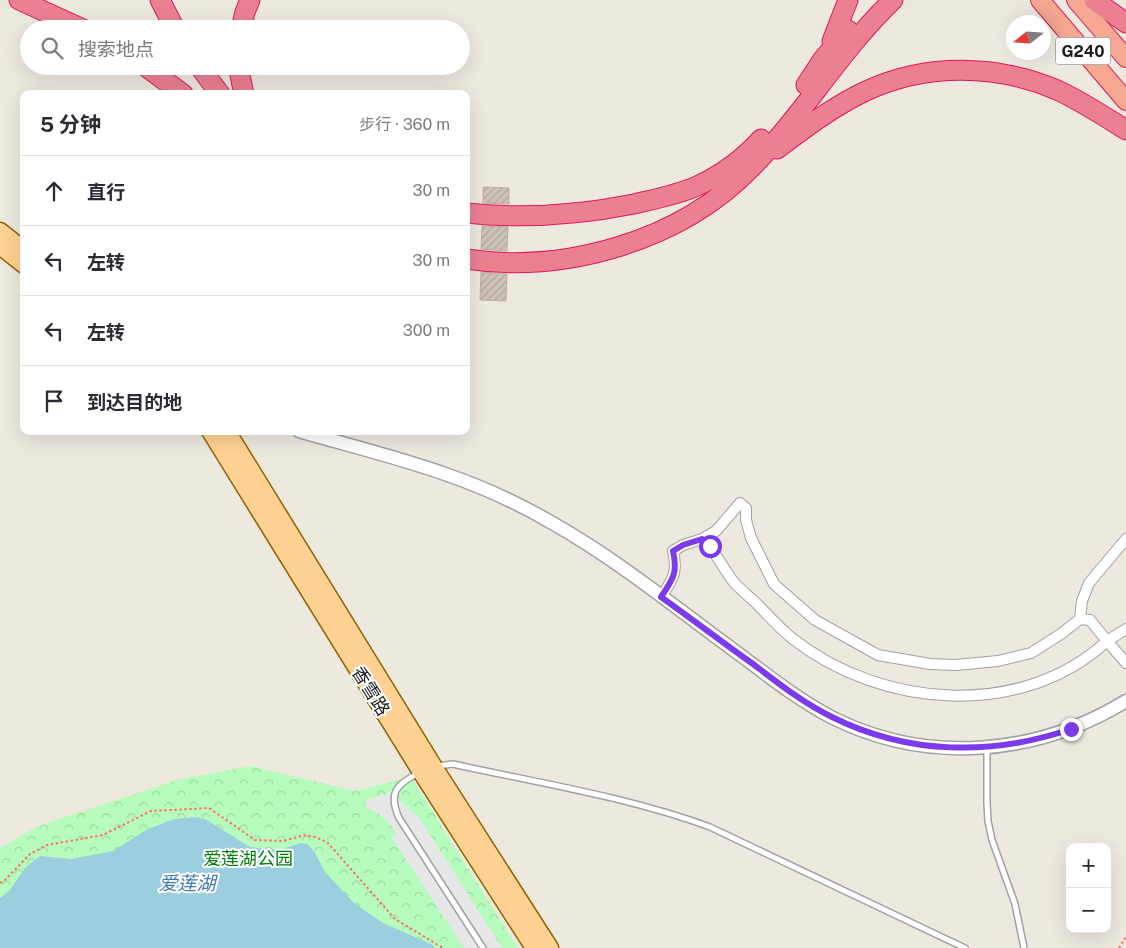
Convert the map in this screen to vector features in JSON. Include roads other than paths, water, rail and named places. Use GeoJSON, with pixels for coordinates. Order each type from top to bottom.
{"type":"FeatureCollection","features":[{"type":"Feature","properties":{"kind":"highway"},"geometry":{"type":"LineString","coordinates":[[19,0],[63,20]]}},
{"type":"Feature","properties":{"kind":"highway"},"geometry":{"type":"LineString","coordinates":[[149,0],[159,20]]}},
{"type":"Feature","properties":{"kind":"highway"},"geometry":{"type":"LineString","coordinates":[[160,0],[170,20]]}},
{"type":"Feature","properties":{"kind":"highway"},"geometry":{"type":"LineString","coordinates":[[243,20],[250,0]]}},
{"type":"Feature","properties":{"kind":"highway"},"geometry":{"type":"LineString","coordinates":[[823,59],[840,23],[848,0]]}},
{"type":"Feature","properties":{"kind":"highway"},"geometry":{"type":"LineString","coordinates":[[470,213],[530,216],[587,212],[662,198],[696,186],[732,166],[758,142],[794,100],[823,59],[877,0]]}},
{"type":"Feature","properties":{"kind":"highway"},"geometry":{"type":"LineString","coordinates":[[752,168],[850,47],[893,0]]}},
{"type":"Feature","properties":{"kind":"highway","name":"G240"},"geometry":{"type":"LineString","coordinates":[[1040,0],[1126,101]]}},
{"type":"Feature","properties":{"kind":"highway","name":"G240"},"geometry":{"type":"LineString","coordinates":[[1076,0],[1126,58]]}},
{"type":"Feature","properties":{"kind":"highway"},"geometry":{"type":"LineString","coordinates":[[1094,0],[1126,23]]}},
{"type":"Feature","properties":{"kind":"highway"},"geometry":{"type":"LineString","coordinates":[[470,259],[497,262],[543,262],[589,255],[641,238],[676,222],[716,198],[752,168],[807,127],[850,99],[898,79],[941,71],[986,71],[1023,78],[1075,99],[1126,130]]}},
{"type":"Feature","properties":{"kind":"highway"},"geometry":{"type":"LineString","coordinates":[[157,75],[178,90]]}},
{"type":"Feature","properties":{"kind":"highway"},"geometry":{"type":"LineString","coordinates":[[193,75],[204,90]]}},
{"type":"Feature","properties":{"kind":"highway"},"geometry":{"type":"LineString","coordinates":[[206,75],[217,90]]}},
{"type":"Feature","properties":{"kind":"highway"},"geometry":{"type":"LineString","coordinates":[[240,75],[243,90]]}},
{"type":"Feature","properties":{"kind":"main road"},"geometry":{"type":"LineString","coordinates":[[0,231],[20,247]]}},
{"type":"Feature","properties":{"kind":"main road"},"geometry":{"type":"LineString","coordinates":[[0,246],[20,262]]}},
{"type":"Feature","properties":{"kind":"main road","name":"香雪路"},"geometry":{"type":"LineString","coordinates":[[213,435],[428,769],[550,948]]}},
{"type":"Feature","properties":{"kind":"main road","name":"香雪路"},"geometry":{"type":"LineString","coordinates":[[229,435],[534,948]]}},
{"type":"Feature","properties":{"kind":"street"},"geometry":{"type":"LineString","coordinates":[[313,435],[444,473],[532,512],[583,541],[797,697],[838,720],[869,732],[908,743],[947,748],[987,748],[1051,736],[1091,720],[1126,701]]}},
{"type":"Feature","properties":{"kind":"street"},"geometry":{"type":"LineString","coordinates":[[661,597],[674,578],[676,564],[673,551],[716,531],[740,503],[746,508],[746,520],[751,538],[774,584],[815,620],[878,656],[930,664],[956,665],[998,661],[1031,653],[1080,619],[1090,620],[1126,663]]}},
{"type":"Feature","properties":{"kind":"street"},"geometry":{"type":"LineString","coordinates":[[702,539],[710,546],[734,582],[793,639],[840,669],[877,684],[900,690],[948,696],[990,693],[1039,683],[1092,655],[1126,629]]}},
{"type":"Feature","properties":{"kind":"street"},"geometry":{"type":"LineString","coordinates":[[1080,619],[1082,601],[1089,584],[1126,539]]}},
{"type":"Feature","properties":{"kind":"lane"},"geometry":{"type":"LineString","coordinates":[[987,748],[988,821],[992,840],[1015,904],[1024,948]]}},
{"type":"Feature","properties":{"kind":"lane"},"geometry":{"type":"LineString","coordinates":[[484,948],[398,818],[394,808],[393,798],[396,789],[403,782],[428,769],[453,764],[677,815],[710,827],[964,948]]}},
{"type":"Feature","properties":{"kind":"lane"},"geometry":{"type":"LineString","coordinates":[[1019,948],[1022,936]]}},
{"type":"Feature","properties":{"kind":"water","name":"爱莲湖"},"geometry":{"type":"Polygon","coordinates":[[[197,817],[207,820],[250,847],[279,850],[301,843],[308,844],[325,872],[355,904],[383,923],[436,948],[0,948],[0,898],[9,891],[25,868],[40,856],[71,859],[113,851],[148,829],[174,819],[197,817]]]}},
{"type":"Feature","properties":{"kind":"park label","name":"爱莲湖公园"},"geometry":{"type":"Point","coordinates":[248,858]}}]}
